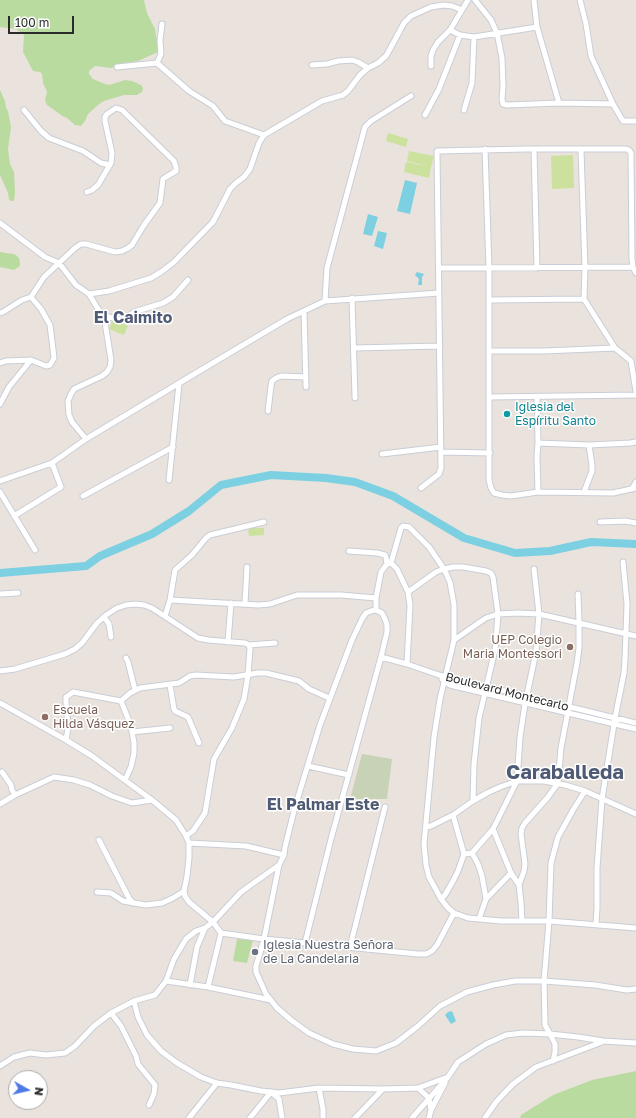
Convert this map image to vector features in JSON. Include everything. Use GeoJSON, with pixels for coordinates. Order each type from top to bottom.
{"type":"FeatureCollection","features":[{"type":"Feature","properties":{"kind":"street"},"geometry":{"type":"LineString","coordinates":[[431,66],[431,56],[433,50],[438,42],[450,30],[468,0]]}},
{"type":"Feature","properties":{"kind":"street"},"geometry":{"type":"LineString","coordinates":[[475,0],[491,20],[497,33],[502,58],[503,104],[613,104]]}},
{"type":"Feature","properties":{"kind":"street"},"geometry":{"type":"LineString","coordinates":[[534,0],[537,27],[559,104]]}},
{"type":"Feature","properties":{"kind":"street"},"geometry":{"type":"LineString","coordinates":[[580,0],[586,24],[591,56],[613,104],[623,121],[636,121]]}},
{"type":"Feature","properties":{"kind":"street"},"geometry":{"type":"LineString","coordinates":[[89,294],[109,291],[151,278],[162,272],[173,263],[213,222],[230,189],[250,170],[264,135],[322,101],[342,95],[348,91],[360,75],[386,56],[404,23],[411,16],[431,7],[444,5],[462,10]]}},
{"type":"Feature","properties":{"kind":"street"},"geometry":{"type":"LineString","coordinates":[[157,63],[161,54],[160,40],[162,24]]}},
{"type":"Feature","properties":{"kind":"street"},"geometry":{"type":"LineString","coordinates":[[450,30],[460,35],[474,37],[537,27]]}},
{"type":"Feature","properties":{"kind":"street"},"geometry":{"type":"LineString","coordinates":[[425,115],[439,89],[460,35]]}},
{"type":"Feature","properties":{"kind":"street"},"geometry":{"type":"LineString","coordinates":[[464,110],[472,83],[474,37]]}},
{"type":"Feature","properties":{"kind":"street"},"geometry":{"type":"LineString","coordinates":[[312,65],[352,60],[368,68]]}},
{"type":"Feature","properties":{"kind":"street"},"geometry":{"type":"LineString","coordinates":[[117,67],[157,63],[189,91],[213,106],[225,121],[264,135]]}},
{"type":"Feature","properties":{"kind":"street"},"geometry":{"type":"LineString","coordinates":[[325,301],[327,268],[365,127],[371,121],[411,96]]}},
{"type":"Feature","properties":{"kind":"street"},"geometry":{"type":"LineString","coordinates":[[0,312],[3,312],[22,300],[31,297],[44,277],[81,244],[115,252],[122,251],[132,245],[160,203],[163,179],[176,170],[176,167],[174,161],[122,110],[116,108],[106,114],[105,117],[112,153],[111,163],[98,185],[92,190],[86,192]]}},
{"type":"Feature","properties":{"kind":"street"},"geometry":{"type":"LineString","coordinates":[[24,110],[41,131],[49,138],[83,151],[101,163],[110,165]]}},
{"type":"Feature","properties":{"kind":"street"},"geometry":{"type":"LineString","coordinates":[[485,149],[489,268],[489,480],[491,488],[494,493],[511,496],[538,492],[613,493],[634,489],[636,482]]}},
{"type":"Feature","properties":{"kind":"street"},"geometry":{"type":"LineString","coordinates":[[421,488],[439,474],[441,468],[442,449],[438,293],[437,151],[485,149],[629,150],[633,267],[636,273]]}},
{"type":"Feature","properties":{"kind":"street"},"geometry":{"type":"LineString","coordinates":[[534,149],[537,268]]}},
{"type":"Feature","properties":{"kind":"street"},"geometry":{"type":"LineString","coordinates":[[581,150],[585,268],[584,299],[615,348],[631,361],[636,391]]}},
{"type":"Feature","properties":{"kind":"street"},"geometry":{"type":"LineString","coordinates":[[0,223],[45,257],[59,263],[76,285],[89,294],[98,310],[104,316],[123,320],[134,312],[163,303],[173,297],[188,280]]}},
{"type":"Feature","properties":{"kind":"street"},"geometry":{"type":"LineString","coordinates":[[439,268],[633,267]]}},
{"type":"Feature","properties":{"kind":"street"},"geometry":{"type":"LineString","coordinates":[[0,481],[52,463],[86,439],[280,323],[325,301],[438,293]]}},
{"type":"Feature","properties":{"kind":"street"},"geometry":{"type":"LineString","coordinates":[[0,363],[6,361],[31,360],[46,366],[50,365],[54,358],[50,325],[44,312],[31,297]]}},
{"type":"Feature","properties":{"kind":"street"},"geometry":{"type":"LineString","coordinates":[[352,298],[355,398]]}},
{"type":"Feature","properties":{"kind":"street"},"geometry":{"type":"LineString","coordinates":[[489,300],[584,299]]}},
{"type":"Feature","properties":{"kind":"street"},"geometry":{"type":"LineString","coordinates":[[304,311],[306,387]]}},
{"type":"Feature","properties":{"kind":"street"},"geometry":{"type":"LineString","coordinates":[[86,439],[72,422],[69,415],[68,401],[74,389],[102,376],[110,367],[111,360],[104,316]]}},
{"type":"Feature","properties":{"kind":"street"},"geometry":{"type":"LineString","coordinates":[[354,348],[440,346]]}},
{"type":"Feature","properties":{"kind":"street"},"geometry":{"type":"LineString","coordinates":[[489,351],[544,351],[615,348]]}},
{"type":"Feature","properties":{"kind":"street"},"geometry":{"type":"LineString","coordinates":[[0,404],[8,387],[31,360]]}},
{"type":"Feature","properties":{"kind":"street"},"geometry":{"type":"LineString","coordinates":[[268,411],[272,381],[281,376],[306,377]]}},
{"type":"Feature","properties":{"kind":"street"},"geometry":{"type":"LineString","coordinates":[[169,480],[179,384]]}},
{"type":"Feature","properties":{"kind":"street"},"geometry":{"type":"LineString","coordinates":[[490,397],[636,395]]}},
{"type":"Feature","properties":{"kind":"street"},"geometry":{"type":"LineString","coordinates":[[537,397],[538,492]]}},
{"type":"Feature","properties":{"kind":"street"},"geometry":{"type":"LineString","coordinates":[[538,443],[589,445],[630,444],[636,442]]}},
{"type":"Feature","properties":{"kind":"street"},"geometry":{"type":"LineString","coordinates":[[584,492],[592,471],[589,445]]}},
{"type":"Feature","properties":{"kind":"street"},"geometry":{"type":"LineString","coordinates":[[83,496],[173,447]]}},
{"type":"Feature","properties":{"kind":"street"},"geometry":{"type":"LineString","coordinates":[[382,454],[442,449],[490,453]]}},
{"type":"Feature","properties":{"kind":"street"},"geometry":{"type":"LineString","coordinates":[[14,516],[61,487],[52,463]]}},
{"type":"Feature","properties":{"kind":"street"},"geometry":{"type":"LineString","coordinates":[[0,492],[35,550]]}},
{"type":"Feature","properties":{"kind":"street"},"geometry":{"type":"LineString","coordinates":[[600,522],[625,521],[636,523]]}},
{"type":"Feature","properties":{"kind":"street"},"geometry":{"type":"LineString","coordinates":[[165,616],[170,600],[175,570],[192,555],[206,538],[210,535],[264,522]]}},
{"type":"Feature","properties":{"kind":"street"},"geometry":{"type":"LineString","coordinates":[[376,610],[376,598],[381,572],[389,563],[399,531],[403,526],[406,526],[429,547],[444,569],[450,582],[454,605],[454,640],[443,677],[434,737],[424,844],[429,877],[441,899],[448,908],[454,913],[468,918],[549,921],[636,928]]}},
{"type":"Feature","properties":{"kind":"street"},"geometry":{"type":"LineString","coordinates":[[350,551],[385,555],[389,563],[398,569],[408,592],[410,605],[407,664]]}},
{"type":"Feature","properties":{"kind":"street"},"geometry":{"type":"LineString","coordinates":[[596,924],[596,868],[602,799],[624,673],[627,633],[627,604],[623,562]]}},
{"type":"Feature","properties":{"kind":"street"},"geometry":{"type":"LineString","coordinates":[[245,603],[247,567]]}},
{"type":"Feature","properties":{"kind":"street"},"geometry":{"type":"LineString","coordinates":[[408,592],[436,572],[444,569],[463,567],[480,569],[491,573],[498,614],[495,650],[484,694],[476,740],[473,800]]}},
{"type":"Feature","properties":{"kind":"street"},"geometry":{"type":"LineString","coordinates":[[464,854],[472,853],[493,829],[517,781],[519,748],[536,652],[539,614],[534,568]]}},
{"type":"Feature","properties":{"kind":"street"},"geometry":{"type":"LineString","coordinates":[[0,594],[18,593]]}},
{"type":"Feature","properties":{"kind":"street"},"geometry":{"type":"LineString","coordinates":[[522,921],[519,885],[524,871],[525,857],[521,834],[522,828],[558,783],[561,748],[579,648],[578,594]]}},
{"type":"Feature","properties":{"kind":"street"},"geometry":{"type":"LineString","coordinates":[[170,600],[270,604],[297,595],[341,595],[376,598]]}},
{"type":"Feature","properties":{"kind":"street"},"geometry":{"type":"LineString","coordinates":[[228,642],[231,603]]}},
{"type":"Feature","properties":{"kind":"street"},"geometry":{"type":"LineString","coordinates":[[0,671],[15,669],[65,654],[75,649],[82,643],[97,623],[104,617],[117,608],[135,604],[152,608],[198,638],[249,644],[275,643]]}},
{"type":"Feature","properties":{"kind":"street"},"geometry":{"type":"LineString","coordinates":[[305,943],[331,839],[387,632],[385,619],[382,613],[376,610],[366,613],[352,640],[329,698],[295,807],[284,855],[279,865],[264,939],[256,966],[256,972],[266,994],[277,1008],[309,1033],[333,1044],[353,1049],[376,1051],[396,1043],[440,1006],[467,992],[515,981],[544,981],[595,985],[627,990],[636,989]]}},
{"type":"Feature","properties":{"kind":"street"},"geometry":{"type":"LineString","coordinates":[[454,640],[480,622],[498,614],[518,613],[539,614],[636,636]]}},
{"type":"Feature","properties":{"kind":"street"},"geometry":{"type":"LineString","coordinates":[[104,617],[109,624],[111,637]]}},
{"type":"Feature","properties":{"kind":"street"},"geometry":{"type":"LineString","coordinates":[[186,836],[193,831],[205,813],[214,759],[232,728],[244,699],[248,675],[249,644]]}},
{"type":"Feature","properties":{"kind":"street"},"geometry":{"type":"LineString","coordinates":[[126,658],[135,690]]}},
{"type":"Feature","properties":{"kind":"street"},"geometry":{"type":"LineString","coordinates":[[381,658],[407,664],[443,677]]}},
{"type":"Feature","properties":{"kind":"street"},"geometry":{"type":"LineString","coordinates":[[121,701],[130,693],[140,688],[179,683],[190,676],[227,677],[258,673],[266,673],[299,681],[309,690],[329,698]]}},
{"type":"Feature","properties":{"kind":"street","name":"Boulevard Montecarlo"},"geometry":{"type":"LineString","coordinates":[[443,677],[486,686],[636,723]]}},
{"type":"Feature","properties":{"kind":"street","name":"Boulevard Montecarlo"},"geometry":{"type":"LineString","coordinates":[[443,677],[450,685],[636,730]]}},
{"type":"Feature","properties":{"kind":"street"},"geometry":{"type":"LineString","coordinates":[[170,684],[174,709],[175,711],[188,717],[199,743]]}},
{"type":"Feature","properties":{"kind":"street"},"geometry":{"type":"LineString","coordinates":[[66,740],[68,728],[66,697],[69,694],[73,692],[121,701]]}},
{"type":"Feature","properties":{"kind":"street"},"geometry":{"type":"LineString","coordinates":[[121,701],[128,715],[134,743],[134,752],[125,780]]}},
{"type":"Feature","properties":{"kind":"street"},"geometry":{"type":"LineString","coordinates":[[0,703],[92,756],[152,800],[176,820],[189,843],[188,876],[184,891],[189,902],[213,922],[221,933],[264,939],[426,954],[432,951],[437,945],[454,913]]}},
{"type":"Feature","properties":{"kind":"street"},"geometry":{"type":"LineString","coordinates":[[132,732],[170,728]]}},
{"type":"Feature","properties":{"kind":"street"},"geometry":{"type":"LineString","coordinates":[[308,766],[349,775]]}},
{"type":"Feature","properties":{"kind":"street"},"geometry":{"type":"LineString","coordinates":[[2,772],[11,785],[15,795]]}},
{"type":"Feature","properties":{"kind":"street"},"geometry":{"type":"LineString","coordinates":[[0,804],[54,776],[90,785],[112,796],[132,803],[152,800]]}},
{"type":"Feature","properties":{"kind":"street"},"geometry":{"type":"LineString","coordinates":[[426,827],[453,815],[473,800],[500,787],[517,781],[544,781],[558,783],[585,791],[636,814]]}},
{"type":"Feature","properties":{"kind":"street"},"geometry":{"type":"LineString","coordinates":[[553,1061],[555,1044],[545,1025],[544,981],[549,921],[551,863],[558,837],[585,791]]}},
{"type":"Feature","properties":{"kind":"street"},"geometry":{"type":"LineString","coordinates":[[350,947],[385,807]]}},
{"type":"Feature","properties":{"kind":"street"},"geometry":{"type":"LineString","coordinates":[[441,899],[453,882],[464,854],[453,815]]}},
{"type":"Feature","properties":{"kind":"street"},"geometry":{"type":"LineString","coordinates":[[493,829],[511,873],[519,885]]}},
{"type":"Feature","properties":{"kind":"street"},"geometry":{"type":"LineString","coordinates":[[99,840],[133,903]]}},
{"type":"Feature","properties":{"kind":"street"},"geometry":{"type":"LineString","coordinates":[[189,843],[246,846],[264,849],[284,855]]}},
{"type":"Feature","properties":{"kind":"street"},"geometry":{"type":"LineString","coordinates":[[472,853],[482,876],[486,899]]}},
{"type":"Feature","properties":{"kind":"street"},"geometry":{"type":"LineString","coordinates":[[0,1066],[14,1057],[30,1053],[46,1055],[64,1053],[75,1046],[94,1026],[111,1013],[134,1001],[155,995],[166,981],[174,959],[186,940],[196,931],[205,928],[213,922],[241,892],[279,865]]}},
{"type":"Feature","properties":{"kind":"street"},"geometry":{"type":"LineString","coordinates":[[479,919],[486,899],[511,873]]}},
{"type":"Feature","properties":{"kind":"street"},"geometry":{"type":"LineString","coordinates":[[97,892],[111,893],[123,900],[146,905],[162,903],[184,891]]}},
{"type":"Feature","properties":{"kind":"street"},"geometry":{"type":"LineString","coordinates":[[190,985],[197,947],[205,928]]}},
{"type":"Feature","properties":{"kind":"street"},"geometry":{"type":"LineString","coordinates":[[208,987],[221,933]]}},
{"type":"Feature","properties":{"kind":"street"},"geometry":{"type":"LineString","coordinates":[[166,981],[208,987],[271,1000]]}},
{"type":"Feature","properties":{"kind":"street"},"geometry":{"type":"LineString","coordinates":[[134,1001],[138,1017],[147,1035],[161,1051],[177,1063],[201,1077],[217,1083],[279,1093],[319,1088],[418,1088],[448,1077]]}},
{"type":"Feature","properties":{"kind":"street"},"geometry":{"type":"LineString","coordinates":[[111,1013],[121,1026],[136,1056],[138,1064],[155,1085],[154,1094],[149,1105]]}},
{"type":"Feature","properties":{"kind":"street"},"geometry":{"type":"LineString","coordinates":[[429,1118],[431,1110],[448,1077],[458,1062],[486,1044],[506,1035],[523,1033],[550,1034],[578,1037],[603,1042],[636,1043]]}},
{"type":"Feature","properties":{"kind":"street"},"geometry":{"type":"LineString","coordinates":[[485,1118],[496,1102],[513,1084],[536,1067],[603,1042]]}},
{"type":"Feature","properties":{"kind":"street"},"geometry":{"type":"LineString","coordinates":[[412,1118],[448,1077]]}},
{"type":"Feature","properties":{"kind":"street"},"geometry":{"type":"LineString","coordinates":[[189,1118],[209,1095],[217,1083]]}},
{"type":"Feature","properties":{"kind":"street"},"geometry":{"type":"LineString","coordinates":[[319,1088],[323,1118]]}},
{"type":"Feature","properties":{"kind":"street"},"geometry":{"type":"LineString","coordinates":[[418,1088],[429,1098],[431,1110]]}},
{"type":"Feature","properties":{"kind":"street"},"geometry":{"type":"LineString","coordinates":[[355,1118],[383,1089]]}},
{"type":"Feature","properties":{"kind":"street"},"geometry":{"type":"LineString","coordinates":[[250,1118],[271,1092]]}},
{"type":"Feature","properties":{"kind":"street"},"geometry":{"type":"LineString","coordinates":[[271,1092],[279,1099],[282,1118]]}},
{"type":"Feature","properties":{"kind":"green space"},"geometry":{"type":"Polygon","coordinates":[[[0,0],[144,0],[147,13],[155,29],[159,42],[158,52],[138,61],[124,63],[111,68],[95,66],[89,71],[89,74],[93,79],[109,85],[125,80],[132,81],[141,85],[143,88],[142,92],[137,95],[124,95],[104,101],[88,114],[81,126],[75,125],[47,105],[45,100],[47,92],[43,83],[42,74],[40,72],[33,71],[23,52],[24,35],[16,29],[0,27],[0,0]]]}},
{"type":"Feature","properties":{"kind":"green space"},"geometry":{"type":"Polygon","coordinates":[[[0,90],[8,111],[11,127],[8,149],[10,164],[14,172],[14,201],[9,199],[0,175],[0,90]]]}},
{"type":"Feature","properties":{"kind":"green space"},"geometry":{"type":"Polygon","coordinates":[[[388,133],[408,139],[406,147],[386,141],[388,133]]]}},
{"type":"Feature","properties":{"kind":"green space"},"geometry":{"type":"Polygon","coordinates":[[[409,151],[434,156],[431,167],[407,161],[409,151]]]}},
{"type":"Feature","properties":{"kind":"green space"},"geometry":{"type":"Polygon","coordinates":[[[573,155],[574,188],[552,189],[551,156],[573,155]]]}},
{"type":"Feature","properties":{"kind":"green space"},"geometry":{"type":"Polygon","coordinates":[[[406,162],[431,167],[429,178],[404,172],[406,162]]]}},
{"type":"Feature","properties":{"kind":"green space"},"geometry":{"type":"Polygon","coordinates":[[[0,252],[16,255],[19,258],[20,266],[14,270],[0,267],[0,252]]]}},
{"type":"Feature","properties":{"kind":"green space"},"geometry":{"type":"Polygon","coordinates":[[[113,319],[128,326],[124,335],[109,329],[113,319]]]}},
{"type":"Feature","properties":{"kind":"green space"},"geometry":{"type":"Polygon","coordinates":[[[248,528],[264,528],[264,535],[249,536],[248,528]]]}},
{"type":"Feature","properties":{"kind":"green space"},"geometry":{"type":"Polygon","coordinates":[[[362,754],[392,759],[387,799],[350,799],[362,754]]]}},
{"type":"Feature","properties":{"kind":"green space"},"geometry":{"type":"Polygon","coordinates":[[[237,939],[253,940],[247,963],[233,961],[237,939]]]}},
{"type":"Feature","properties":{"kind":"green space"},"geometry":{"type":"Polygon","coordinates":[[[636,1071],[636,1118],[520,1118],[521,1115],[553,1095],[592,1080],[636,1071]]]}},
{"type":"Feature","properties":{"kind":"water"},"geometry":{"type":"Polygon","coordinates":[[[405,180],[417,183],[410,214],[397,211],[405,180]]]}},
{"type":"Feature","properties":{"kind":"water"},"geometry":{"type":"Polygon","coordinates":[[[368,214],[378,217],[372,236],[363,234],[368,214]]]}},
{"type":"Feature","properties":{"kind":"water"},"geometry":{"type":"Polygon","coordinates":[[[378,231],[387,233],[383,249],[374,246],[378,231]]]}},
{"type":"Feature","properties":{"kind":"water"},"geometry":{"type":"Polygon","coordinates":[[[417,272],[424,274],[422,277],[422,285],[418,285],[419,279],[415,275],[417,272]]]}},
{"type":"Feature","properties":{"kind":"water"},"geometry":{"type":"Polygon","coordinates":[[[452,1011],[456,1021],[451,1024],[445,1015],[452,1011]]]}},
{"type":"Feature","properties":{"kind":"waterway"},"geometry":{"type":"LineString","coordinates":[[0,573],[86,566],[100,556],[152,534],[189,511],[221,485],[271,475],[326,478],[355,482],[393,496],[464,538],[515,553],[550,551],[591,542],[636,544]]}},
{"type":"Feature","properties":{"kind":"place","name":"Iglesia del Espíritu Santo"},"geometry":{"type":"Point","coordinates":[507,414]}},
{"type":"Feature","properties":{"kind":"place","name":"UEP Colegio Maria Montessori"},"geometry":{"type":"Point","coordinates":[570,647]}},
{"type":"Feature","properties":{"kind":"place","name":"Escuela Hilda Vásquez"},"geometry":{"type":"Point","coordinates":[45,717]}},
{"type":"Feature","properties":{"kind":"place","name":"Iglesia Nuestra Señora de La Candelaria"},"geometry":{"type":"Point","coordinates":[255,952]}},
{"type":"Feature","properties":{"kind":"district","name":"El Caimito"},"geometry":{"type":"Point","coordinates":[133,318]}},
{"type":"Feature","properties":{"kind":"district","name":"Caraballeda"},"geometry":{"type":"Point","coordinates":[565,773]}},
{"type":"Feature","properties":{"kind":"district","name":"El Palmar Este"},"geometry":{"type":"Point","coordinates":[323,805]}}]}
